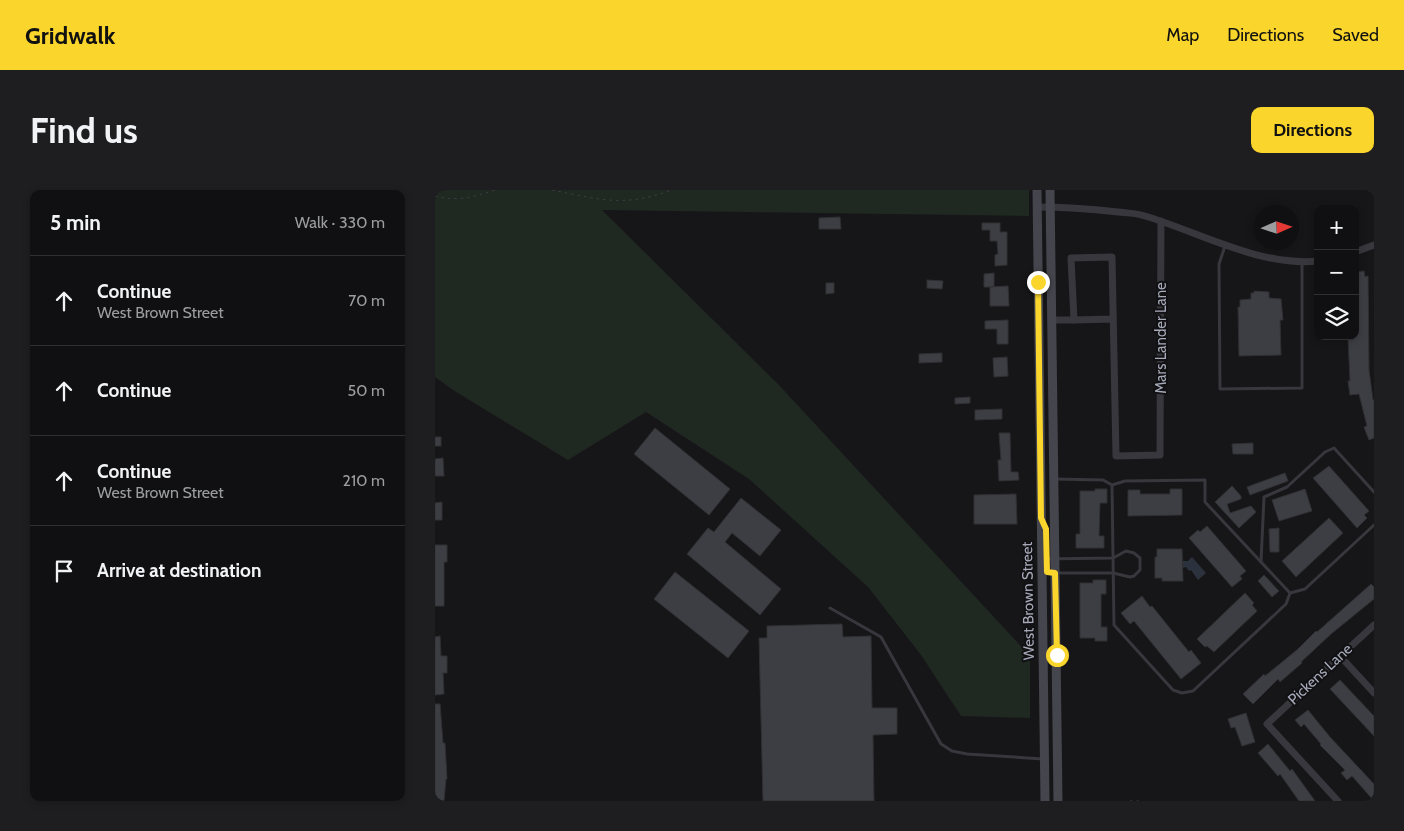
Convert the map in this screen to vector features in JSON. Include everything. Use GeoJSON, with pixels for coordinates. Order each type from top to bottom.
{"type":"FeatureCollection","features":[{"type":"Feature","properties":{"kind":"main road"},"geometry":{"type":"LineString","coordinates":[[1037,190],[1041,518],[1046,529],[1048,559]]}},
{"type":"Feature","properties":{"kind":"main road","name":"West Brown Street"},"geometry":{"type":"LineString","coordinates":[[1050,190],[1054,479],[1047,572],[1054,573],[1059,801]]}},
{"type":"Feature","properties":{"kind":"main road"},"geometry":{"type":"LineString","coordinates":[[1040,428],[1053,428]]}},
{"type":"Feature","properties":{"kind":"main road","name":"West Brown Street"},"geometry":{"type":"LineString","coordinates":[[1045,801],[1044,759],[1048,559]]}},
{"type":"Feature","properties":{"kind":"main road"},"geometry":{"type":"LineString","coordinates":[[1044,759],[1058,760]]}},
{"type":"Feature","properties":{"kind":"street"},"geometry":{"type":"LineString","coordinates":[[1037,207],[1089,208],[1142,215],[1237,250],[1279,259],[1314,262]]}},
{"type":"Feature","properties":{"kind":"street","name":"Mars Lander Lane"},"geometry":{"type":"LineString","coordinates":[[1113,319],[1116,456],[1161,455],[1161,221]]}},
{"type":"Feature","properties":{"kind":"street"},"geometry":{"type":"LineString","coordinates":[[1359,251],[1374,245]]}},
{"type":"Feature","properties":{"kind":"street"},"geometry":{"type":"LineString","coordinates":[[1052,320],[1073,320],[1113,319],[1112,258],[1071,258],[1073,320]]}},
{"type":"Feature","properties":{"kind":"street","name":"Pickens Lane"},"geometry":{"type":"LineString","coordinates":[[1338,801],[1267,724],[1374,625]]}},
{"type":"Feature","properties":{"kind":"street"},"geometry":{"type":"LineString","coordinates":[[1340,656],[1374,693]]}},
{"type":"Feature","properties":{"kind":"lane"},"geometry":{"type":"LineString","coordinates":[[1225,245],[1219,264],[1221,388],[1302,388],[1302,261]]}},
{"type":"Feature","properties":{"kind":"lane"},"geometry":{"type":"LineString","coordinates":[[1039,320],[1052,320]]}},
{"type":"Feature","properties":{"kind":"lane"},"geometry":{"type":"LineString","coordinates":[[1261,562],[1263,497],[1287,487],[1325,452],[1333,448],[1374,492]]}},
{"type":"Feature","properties":{"kind":"lane"},"geometry":{"type":"LineString","coordinates":[[1054,479],[1103,480],[1112,485],[1125,481],[1205,480],[1205,502],[1290,593]]}},
{"type":"Feature","properties":{"kind":"lane"},"geometry":{"type":"LineString","coordinates":[[1112,485],[1114,625],[1173,690],[1182,693],[1193,691],[1286,604],[1290,593]]}},
{"type":"Feature","properties":{"kind":"lane"},"geometry":{"type":"LineString","coordinates":[[1290,593],[1305,589],[1374,525]]}},
{"type":"Feature","properties":{"kind":"lane"},"geometry":{"type":"LineString","coordinates":[[1048,559],[1113,558],[1130,551],[1137,555],[1141,562],[1140,570],[1134,576],[1126,577],[1113,573],[1054,573]]}},
{"type":"Feature","properties":{"kind":"lane"},"geometry":{"type":"LineString","coordinates":[[830,608],[876,632],[881,637],[941,744],[952,751],[967,754],[1044,759]]}},
{"type":"Feature","properties":{"kind":"path"},"geometry":{"type":"LineString","coordinates":[[435,196],[450,200],[463,199],[495,190]]}},
{"type":"Feature","properties":{"kind":"path"},"geometry":{"type":"LineString","coordinates":[[552,190],[588,198],[617,201],[643,199],[671,190]]}},
{"type":"Feature","properties":{"kind":"path"},"geometry":{"type":"LineString","coordinates":[[1130,801],[1140,801]]}},
{"type":"Feature","properties":{"kind":"shaded area"},"geometry":{"type":"Polygon","coordinates":[[[435,190],[1029,190],[1029,216],[602,210],[778,384],[1030,656],[1030,718],[961,716],[921,655],[868,587],[749,479],[646,412],[568,460],[456,392],[435,377],[435,190]]]}},
{"type":"Feature","properties":{"kind":"shaded area"},"geometry":{"type":"Polygon","coordinates":[[[1192,557],[1206,573],[1198,580],[1191,570],[1189,571],[1186,567],[1183,568],[1183,561],[1188,561],[1192,557]]]}},
{"type":"Feature","properties":{"kind":"building"},"geometry":{"type":"Polygon","coordinates":[[[840,217],[841,229],[819,229],[819,218],[840,217]]]}},
{"type":"Feature","properties":{"kind":"building"},"geometry":{"type":"Polygon","coordinates":[[[982,223],[1000,223],[1000,232],[1007,232],[1007,265],[995,266],[995,255],[998,254],[997,241],[990,241],[990,230],[982,230],[982,223]]]}},
{"type":"Feature","properties":{"kind":"building"},"geometry":{"type":"Polygon","coordinates":[[[1364,271],[1365,277],[1368,276],[1369,370],[1374,400],[1374,438],[1369,440],[1364,427],[1367,426],[1359,394],[1350,395],[1348,381],[1350,381],[1348,340],[1359,340],[1359,272],[1364,271]]]}},
{"type":"Feature","properties":{"kind":"building"},"geometry":{"type":"Polygon","coordinates":[[[994,273],[994,287],[984,287],[984,274],[994,273]]]}},
{"type":"Feature","properties":{"kind":"building"},"geometry":{"type":"Polygon","coordinates":[[[927,280],[943,281],[942,289],[927,288],[927,280]]]}},
{"type":"Feature","properties":{"kind":"building"},"geometry":{"type":"Polygon","coordinates":[[[826,283],[834,283],[834,293],[826,294],[826,283]]]}},
{"type":"Feature","properties":{"kind":"building"},"geometry":{"type":"Polygon","coordinates":[[[1008,286],[1009,306],[990,306],[990,287],[1008,286]]]}},
{"type":"Feature","properties":{"kind":"building"},"geometry":{"type":"Polygon","coordinates":[[[1254,291],[1269,292],[1269,298],[1281,299],[1283,320],[1280,320],[1281,355],[1239,356],[1238,307],[1240,307],[1240,300],[1251,299],[1251,293],[1254,293],[1254,291]]]}},
{"type":"Feature","properties":{"kind":"building"},"geometry":{"type":"Polygon","coordinates":[[[1008,320],[1008,344],[997,344],[997,329],[985,329],[985,321],[1008,320]]]}},
{"type":"Feature","properties":{"kind":"building"},"geometry":{"type":"Polygon","coordinates":[[[942,353],[942,362],[919,363],[919,354],[942,353]]]}},
{"type":"Feature","properties":{"kind":"building"},"geometry":{"type":"Polygon","coordinates":[[[1007,357],[1008,376],[994,377],[993,358],[1007,357]]]}},
{"type":"Feature","properties":{"kind":"building"},"geometry":{"type":"Polygon","coordinates":[[[970,397],[970,403],[955,404],[955,398],[970,397]]]}},
{"type":"Feature","properties":{"kind":"building"},"geometry":{"type":"Polygon","coordinates":[[[1002,409],[1002,419],[975,420],[975,410],[1002,409]]]}},
{"type":"Feature","properties":{"kind":"building"},"geometry":{"type":"Polygon","coordinates":[[[655,428],[730,489],[709,515],[634,454],[655,428]]]}},
{"type":"Feature","properties":{"kind":"building"},"geometry":{"type":"Polygon","coordinates":[[[999,433],[1010,433],[1011,472],[1018,472],[1019,480],[999,481],[998,460],[1001,460],[999,433]]]}},
{"type":"Feature","properties":{"kind":"building"},"geometry":{"type":"Polygon","coordinates":[[[435,437],[441,437],[441,446],[435,446],[435,437]]]}},
{"type":"Feature","properties":{"kind":"building"},"geometry":{"type":"Polygon","coordinates":[[[1253,443],[1253,454],[1233,454],[1232,444],[1253,443]]]}},
{"type":"Feature","properties":{"kind":"building"},"geometry":{"type":"Polygon","coordinates":[[[443,458],[444,476],[435,476],[435,459],[443,458]]]}},
{"type":"Feature","properties":{"kind":"building"},"geometry":{"type":"Polygon","coordinates":[[[1329,466],[1369,511],[1364,515],[1367,518],[1357,528],[1313,478],[1329,466]]]}},
{"type":"Feature","properties":{"kind":"building"},"geometry":{"type":"Polygon","coordinates":[[[1285,473],[1288,481],[1250,495],[1247,487],[1285,473]]]}},
{"type":"Feature","properties":{"kind":"building"},"geometry":{"type":"Polygon","coordinates":[[[1232,486],[1241,496],[1241,499],[1227,504],[1230,513],[1251,506],[1256,512],[1239,528],[1215,502],[1232,486]]]}},
{"type":"Feature","properties":{"kind":"building"},"geometry":{"type":"Polygon","coordinates":[[[1095,489],[1107,489],[1107,503],[1100,503],[1099,536],[1104,536],[1104,548],[1076,548],[1076,534],[1080,534],[1080,491],[1095,491],[1095,489]]]}},
{"type":"Feature","properties":{"kind":"building"},"geometry":{"type":"Polygon","coordinates":[[[1170,489],[1182,489],[1182,515],[1128,516],[1128,490],[1140,490],[1140,494],[1170,494],[1170,489]]]}},
{"type":"Feature","properties":{"kind":"building"},"geometry":{"type":"Polygon","coordinates":[[[1305,489],[1312,511],[1279,521],[1272,500],[1305,489]]]}},
{"type":"Feature","properties":{"kind":"building"},"geometry":{"type":"Polygon","coordinates":[[[1016,494],[1017,524],[974,524],[974,495],[1016,494]]]}},
{"type":"Feature","properties":{"kind":"building"},"geometry":{"type":"Polygon","coordinates":[[[741,498],[781,530],[760,556],[732,533],[725,542],[781,589],[760,615],[687,554],[708,528],[714,532],[741,498]]]}},
{"type":"Feature","properties":{"kind":"building"},"geometry":{"type":"Polygon","coordinates":[[[442,502],[442,520],[435,520],[435,503],[442,502]]]}},
{"type":"Feature","properties":{"kind":"building"},"geometry":{"type":"Polygon","coordinates":[[[1329,518],[1343,533],[1296,577],[1282,561],[1329,518]]]}},
{"type":"Feature","properties":{"kind":"building"},"geometry":{"type":"Polygon","coordinates":[[[1207,526],[1246,571],[1240,576],[1242,579],[1232,587],[1189,538],[1198,530],[1200,532],[1207,526]]]}},
{"type":"Feature","properties":{"kind":"building"},"geometry":{"type":"Polygon","coordinates":[[[1279,528],[1279,552],[1270,552],[1269,529],[1279,528]]]}},
{"type":"Feature","properties":{"kind":"building"},"geometry":{"type":"Polygon","coordinates":[[[435,545],[447,545],[447,562],[444,562],[444,606],[435,606],[435,545]]]}},
{"type":"Feature","properties":{"kind":"building"},"geometry":{"type":"Polygon","coordinates":[[[1157,549],[1182,549],[1183,581],[1162,581],[1162,578],[1155,578],[1157,549]]]}},
{"type":"Feature","properties":{"kind":"building"},"geometry":{"type":"Polygon","coordinates":[[[675,572],[749,631],[728,658],[654,599],[675,572]]]}},
{"type":"Feature","properties":{"kind":"building"},"geometry":{"type":"Polygon","coordinates":[[[1264,575],[1279,591],[1272,597],[1258,581],[1264,575]]]}},
{"type":"Feature","properties":{"kind":"building"},"geometry":{"type":"Polygon","coordinates":[[[1093,580],[1106,580],[1106,594],[1101,594],[1101,627],[1107,627],[1107,641],[1095,641],[1095,638],[1080,638],[1080,583],[1093,583],[1093,580]]]}},
{"type":"Feature","properties":{"kind":"building"},"geometry":{"type":"Polygon","coordinates":[[[1371,584],[1374,587],[1374,599],[1331,634],[1280,682],[1278,679],[1253,704],[1243,694],[1264,674],[1265,676],[1298,649],[1371,584]]]}},
{"type":"Feature","properties":{"kind":"building"},"geometry":{"type":"Polygon","coordinates":[[[1245,593],[1254,603],[1252,605],[1257,611],[1214,652],[1207,646],[1205,647],[1197,639],[1245,593]]]}},
{"type":"Feature","properties":{"kind":"building"},"geometry":{"type":"Polygon","coordinates":[[[1142,596],[1189,652],[1191,650],[1201,663],[1181,679],[1134,621],[1130,624],[1121,613],[1142,596]]]}},
{"type":"Feature","properties":{"kind":"building"},"geometry":{"type":"Polygon","coordinates":[[[842,624],[843,637],[871,636],[872,708],[897,708],[897,734],[873,735],[874,801],[763,801],[759,638],[767,638],[767,626],[842,624]]]}},
{"type":"Feature","properties":{"kind":"building"},"geometry":{"type":"Polygon","coordinates":[[[440,636],[441,656],[447,656],[447,673],[443,673],[444,694],[435,695],[435,637],[440,636]]]}},
{"type":"Feature","properties":{"kind":"building"},"geometry":{"type":"Polygon","coordinates":[[[1340,680],[1374,716],[1374,736],[1330,689],[1340,680]]]}},
{"type":"Feature","properties":{"kind":"building"},"geometry":{"type":"Polygon","coordinates":[[[435,704],[440,704],[443,743],[445,743],[447,779],[444,801],[435,801],[435,704]]]}},
{"type":"Feature","properties":{"kind":"building"},"geometry":{"type":"Polygon","coordinates":[[[1308,710],[1330,737],[1374,784],[1374,801],[1352,776],[1347,780],[1341,773],[1345,770],[1320,745],[1304,724],[1301,727],[1295,720],[1308,710]]]}},
{"type":"Feature","properties":{"kind":"building"},"geometry":{"type":"Polygon","coordinates":[[[1246,713],[1255,742],[1242,746],[1235,727],[1231,728],[1228,719],[1246,713]]]}},
{"type":"Feature","properties":{"kind":"building"},"geometry":{"type":"Polygon","coordinates":[[[1268,744],[1290,771],[1292,769],[1315,801],[1299,801],[1280,774],[1278,776],[1258,753],[1268,744]]]}},
{"type":"Feature","properties":{"kind":"route"},"geometry":{"type":"LineString","coordinates":[[1038,282],[1041,518],[1046,529],[1047,572],[1055,573],[1057,655]]}}]}
